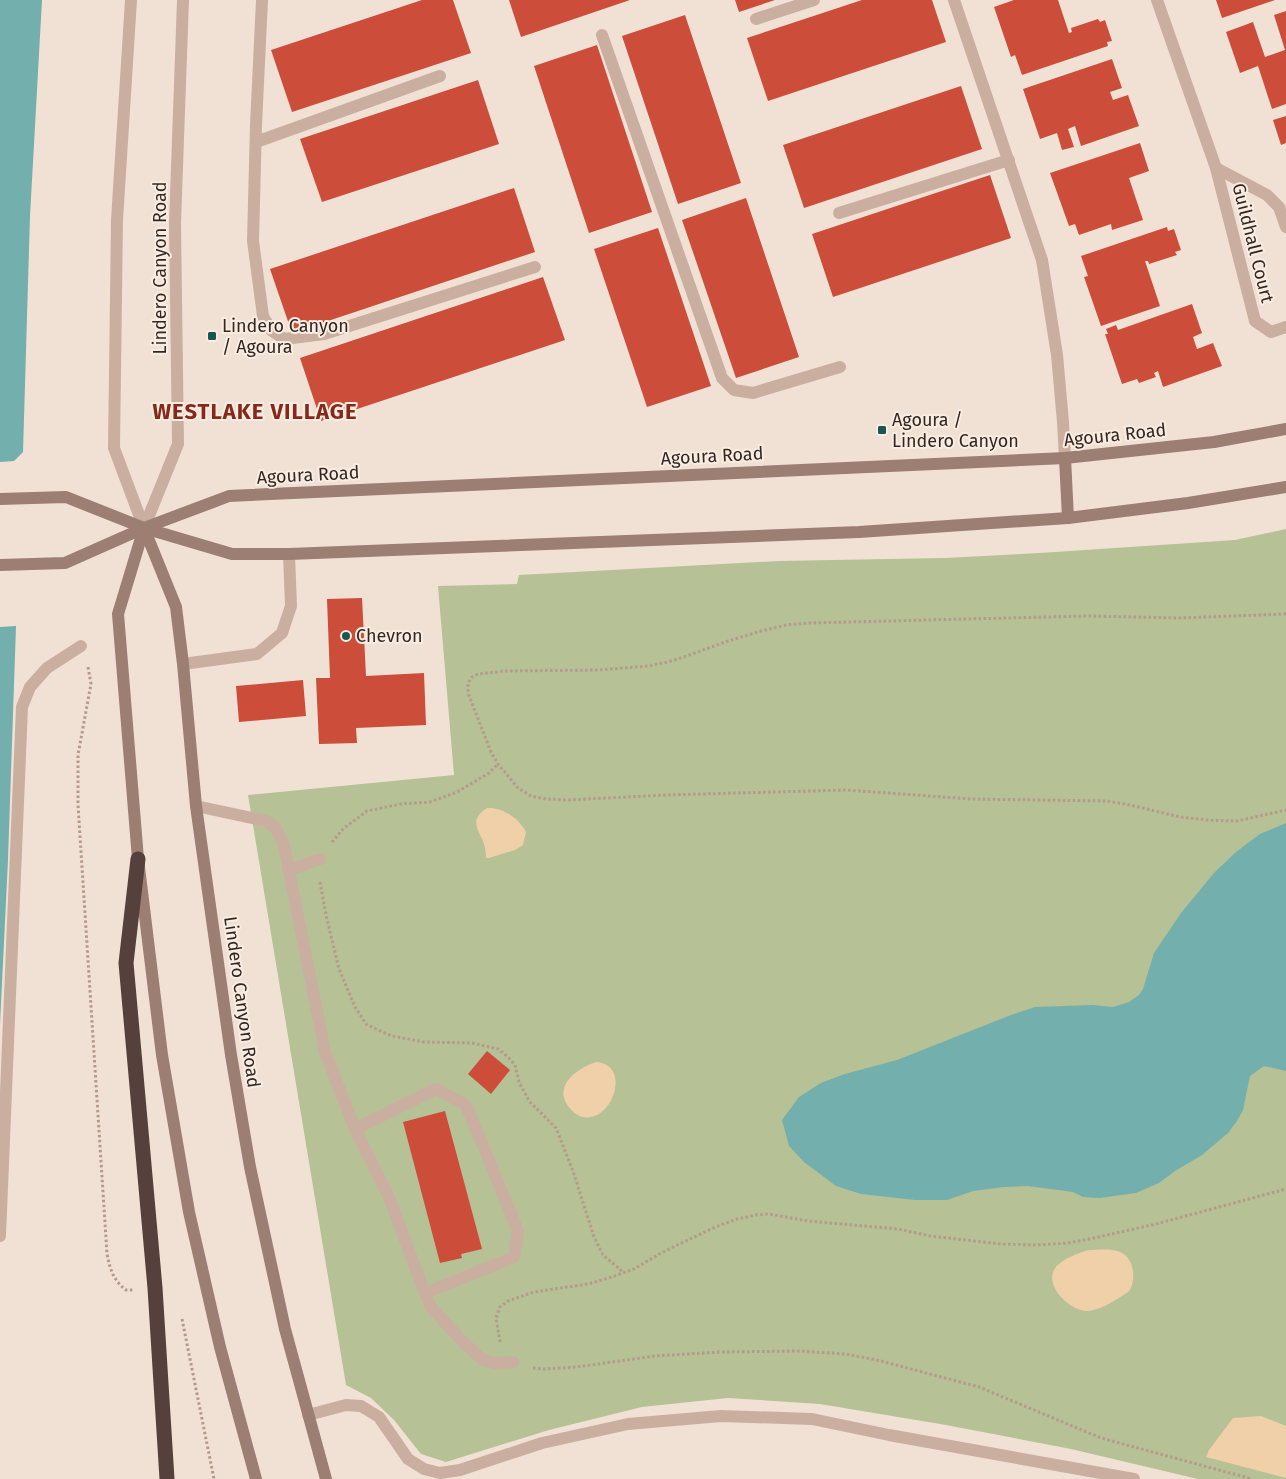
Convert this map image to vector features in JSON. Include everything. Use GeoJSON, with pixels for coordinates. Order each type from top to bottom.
{"type":"FeatureCollection","features":[{"type":"Feature","properties":{"kind":"highway"},"geometry":{"type":"LineString","coordinates":[[138,858],[126,963],[155,1288],[167,1479]]}},
{"type":"Feature","properties":{"kind":"main road","name":"Agoura Road"},"geometry":{"type":"LineString","coordinates":[[0,565],[66,563],[144,528],[229,496],[1064,458],[1214,442],[1286,429]]}},
{"type":"Feature","properties":{"kind":"main road"},"geometry":{"type":"LineString","coordinates":[[1064,458],[1068,518]]}},
{"type":"Feature","properties":{"kind":"main road"},"geometry":{"type":"LineString","coordinates":[[0,500],[66,497],[144,528],[232,554],[289,554],[859,532],[1068,518],[1188,503],[1286,487]]}},
{"type":"Feature","properties":{"kind":"main road","name":"Lindero Canyon Road"},"geometry":{"type":"LineString","coordinates":[[144,528],[176,607],[196,806],[231,1055],[250,1167],[285,1329],[326,1479]]}},
{"type":"Feature","properties":{"kind":"main road","name":"Lindero Canyon Road"},"geometry":{"type":"LineString","coordinates":[[144,528],[118,614],[138,858],[162,1055],[189,1212],[220,1347],[256,1479]]}},
{"type":"Feature","properties":{"kind":"street","name":"Lindero Canyon Road"},"geometry":{"type":"LineString","coordinates":[[132,0],[117,220],[114,448],[144,528]]}},
{"type":"Feature","properties":{"kind":"street","name":"Lindero Canyon Road"},"geometry":{"type":"LineString","coordinates":[[144,528],[178,444],[175,223],[183,0]]}},
{"type":"Feature","properties":{"kind":"street"},"geometry":{"type":"LineString","coordinates":[[262,0],[253,241],[263,316],[272,330],[284,339],[324,334],[535,267]]}},
{"type":"Feature","properties":{"kind":"street"},"geometry":{"type":"LineString","coordinates":[[756,19],[814,0]]}},
{"type":"Feature","properties":{"kind":"street"},"geometry":{"type":"LineString","coordinates":[[954,0],[1042,260],[1057,355],[1064,458]]}},
{"type":"Feature","properties":{"kind":"street","name":"Guildhall Court"},"geometry":{"type":"LineString","coordinates":[[1157,0],[1216,168],[1255,321],[1271,332],[1286,327]]}},
{"type":"Feature","properties":{"kind":"street"},"geometry":{"type":"LineString","coordinates":[[602,35],[722,378],[734,390],[753,393],[840,367]]}},
{"type":"Feature","properties":{"kind":"street"},"geometry":{"type":"LineString","coordinates":[[256,142],[440,76]]}},
{"type":"Feature","properties":{"kind":"street"},"geometry":{"type":"LineString","coordinates":[[839,213],[1009,160]]}},
{"type":"Feature","properties":{"kind":"street","name":"Guildhall Court"},"geometry":{"type":"LineString","coordinates":[[1216,168],[1267,195],[1279,207],[1286,227]]}},
{"type":"Feature","properties":{"kind":"street"},"geometry":{"type":"LineString","coordinates":[[183,664],[257,654],[282,633],[291,606],[289,554]]}},
{"type":"Feature","properties":{"kind":"street"},"geometry":{"type":"LineString","coordinates":[[0,1236],[22,707],[30,687],[47,668],[81,646]]}},
{"type":"Feature","properties":{"kind":"street"},"geometry":{"type":"LineString","coordinates":[[196,806],[266,821],[276,828],[284,846],[325,1052],[355,1129],[388,1195],[425,1294],[431,1307],[460,1340],[483,1360],[494,1363],[513,1362]]}},
{"type":"Feature","properties":{"kind":"street"},"geometry":{"type":"LineString","coordinates":[[289,870],[320,859]]}},
{"type":"Feature","properties":{"kind":"street"},"geometry":{"type":"LineString","coordinates":[[355,1129],[436,1088],[466,1105],[518,1231],[514,1257],[425,1294]]}},
{"type":"Feature","properties":{"kind":"street"},"geometry":{"type":"LineString","coordinates":[[308,1415],[346,1405],[361,1406],[378,1417],[408,1459],[424,1469],[440,1473],[460,1470],[542,1443],[628,1424],[721,1416],[812,1419],[889,1435],[1134,1479]]}},
{"type":"Feature","properties":{"kind":"path"},"geometry":{"type":"LineString","coordinates":[[1286,614],[1180,618],[1088,616],[809,623],[786,625],[761,631],[668,662],[648,666],[598,670],[506,671],[478,674],[472,677],[468,683],[468,693],[488,746],[498,764],[518,788],[531,796],[546,799],[566,800],[846,790],[971,799],[1107,802],[1130,805],[1180,817],[1207,820],[1237,821],[1286,810]]}},
{"type":"Feature","properties":{"kind":"path"},"geometry":{"type":"LineString","coordinates":[[81,646],[87,660],[91,684],[78,755],[78,805],[107,1254],[111,1272],[118,1284],[126,1290],[142,1289]]}},
{"type":"Feature","properties":{"kind":"path"},"geometry":{"type":"LineString","coordinates":[[498,764],[488,773],[457,792],[430,802],[401,804],[367,811],[344,828],[325,850],[320,859],[318,870],[339,970],[355,1008],[367,1025],[392,1036],[424,1042],[472,1043],[498,1049],[515,1064],[519,1082],[529,1101],[556,1128],[573,1171],[594,1237],[603,1255],[623,1272]]}},
{"type":"Feature","properties":{"kind":"path"},"geometry":{"type":"LineString","coordinates":[[1252,1479],[1101,1438],[979,1387],[881,1361],[846,1354],[799,1350],[721,1352],[655,1356],[576,1367],[544,1369],[517,1365],[506,1357],[498,1339],[496,1318],[500,1307],[508,1301],[534,1292],[588,1284],[634,1269],[713,1228],[756,1215],[769,1214],[808,1221],[898,1229],[930,1236],[1001,1244],[1036,1245],[1068,1243],[1094,1238],[1156,1224],[1286,1189]]}},
{"type":"Feature","properties":{"kind":"path"},"geometry":{"type":"LineString","coordinates":[[181,1316],[214,1479]]}},
{"type":"Feature","properties":{"kind":"green space"},"geometry":{"type":"Polygon","coordinates":[[[1286,529],[1286,1479],[1198,1479],[1071,1449],[946,1425],[820,1404],[728,1398],[642,1407],[549,1430],[446,1462],[421,1454],[394,1420],[371,1398],[346,1385],[248,795],[454,775],[438,586],[517,584],[519,575],[779,561],[944,558],[1235,540],[1286,529]]]}},
{"type":"Feature","properties":{"kind":"sand"},"geometry":{"type":"Polygon","coordinates":[[[487,808],[504,811],[519,822],[526,832],[523,845],[515,850],[486,858],[483,841],[476,824],[478,816],[487,808]]]}},
{"type":"Feature","properties":{"kind":"sand"},"geometry":{"type":"Polygon","coordinates":[[[596,1062],[607,1065],[613,1072],[616,1082],[614,1092],[610,1103],[603,1111],[594,1116],[583,1117],[575,1113],[568,1106],[564,1098],[564,1091],[566,1084],[575,1073],[596,1062]]]}},
{"type":"Feature","properties":{"kind":"sand"},"geometry":{"type":"Polygon","coordinates":[[[1090,1250],[1113,1250],[1124,1254],[1131,1262],[1133,1278],[1131,1288],[1127,1293],[1106,1305],[1088,1311],[1081,1310],[1067,1303],[1056,1291],[1052,1277],[1054,1270],[1060,1263],[1090,1250]]]}},
{"type":"Feature","properties":{"kind":"sand"},"geometry":{"type":"Polygon","coordinates":[[[1261,1416],[1286,1426],[1286,1478],[1206,1457],[1209,1450],[1233,1418],[1261,1416]]]}},
{"type":"Feature","properties":{"kind":"water"},"geometry":{"type":"Polygon","coordinates":[[[0,0],[42,0],[30,216],[23,452],[14,461],[0,462],[0,0]]]}},
{"type":"Feature","properties":{"kind":"water"},"geometry":{"type":"Polygon","coordinates":[[[16,626],[8,860],[0,1024],[0,627],[16,626]]]}},
{"type":"Feature","properties":{"kind":"water"},"geometry":{"type":"Polygon","coordinates":[[[1286,823],[1286,1071],[1264,1066],[1250,1076],[1243,1110],[1228,1133],[1202,1155],[1159,1183],[1136,1193],[1100,1198],[1083,1197],[1073,1192],[1028,1186],[973,1191],[947,1200],[915,1200],[861,1194],[836,1186],[804,1162],[789,1146],[782,1120],[799,1097],[821,1083],[845,1074],[897,1060],[1035,1007],[1093,1005],[1113,1007],[1129,1002],[1139,995],[1143,989],[1154,953],[1181,913],[1214,873],[1236,852],[1260,834],[1286,823]]]}},
{"type":"Feature","properties":{"kind":"building"},"geometry":{"type":"Polygon","coordinates":[[[422,0],[453,0],[471,53],[292,112],[271,50],[422,0]]]}},
{"type":"Feature","properties":{"kind":"building"},"geometry":{"type":"Polygon","coordinates":[[[509,0],[630,0],[521,37],[509,0]]]}},
{"type":"Feature","properties":{"kind":"building"},"geometry":{"type":"Polygon","coordinates":[[[735,0],[775,0],[739,12],[735,0]]]}},
{"type":"Feature","properties":{"kind":"building"},"geometry":{"type":"Polygon","coordinates":[[[862,0],[932,0],[946,42],[768,101],[747,38],[862,0]]]}},
{"type":"Feature","properties":{"kind":"building"},"geometry":{"type":"Polygon","coordinates":[[[1014,0],[1058,0],[1069,33],[1072,32],[1071,28],[1098,19],[1100,22],[1105,20],[1112,41],[1107,42],[1108,46],[1022,75],[1015,55],[1011,57],[994,7],[1014,0]]]}},
{"type":"Feature","properties":{"kind":"building"},"geometry":{"type":"Polygon","coordinates":[[[1216,0],[1275,0],[1222,18],[1216,0]]]}},
{"type":"Feature","properties":{"kind":"building"},"geometry":{"type":"Polygon","coordinates":[[[1286,11],[1286,104],[1272,109],[1258,66],[1240,73],[1226,32],[1253,22],[1265,57],[1285,50],[1274,15],[1286,11]]]}},
{"type":"Feature","properties":{"kind":"building"},"geometry":{"type":"Polygon","coordinates":[[[685,15],[741,183],[678,204],[622,36],[685,15]]]}},
{"type":"Feature","properties":{"kind":"building"},"geometry":{"type":"Polygon","coordinates":[[[597,45],[652,212],[589,233],[534,66],[597,45]]]}},
{"type":"Feature","properties":{"kind":"building"},"geometry":{"type":"Polygon","coordinates":[[[1112,59],[1122,88],[1110,92],[1113,100],[1128,95],[1139,126],[1081,146],[1075,126],[1068,129],[1074,147],[1062,150],[1057,133],[1040,139],[1023,89],[1112,59]]]}},
{"type":"Feature","properties":{"kind":"building"},"geometry":{"type":"Polygon","coordinates":[[[478,80],[499,144],[322,202],[300,139],[478,80]]]}},
{"type":"Feature","properties":{"kind":"building"},"geometry":{"type":"Polygon","coordinates":[[[961,86],[982,149],[804,208],[783,145],[961,86]]]}},
{"type":"Feature","properties":{"kind":"building"},"geometry":{"type":"Polygon","coordinates":[[[1286,116],[1286,143],[1281,145],[1273,120],[1286,116]]]}},
{"type":"Feature","properties":{"kind":"building"},"geometry":{"type":"Polygon","coordinates":[[[1140,143],[1149,171],[1129,178],[1143,220],[1112,230],[1111,224],[1079,235],[1075,224],[1069,226],[1050,173],[1140,143]]]}},
{"type":"Feature","properties":{"kind":"building"},"geometry":{"type":"Polygon","coordinates":[[[990,175],[1011,238],[833,297],[812,234],[990,175]]]}},
{"type":"Feature","properties":{"kind":"building"},"geometry":{"type":"Polygon","coordinates":[[[514,188],[535,252],[292,333],[270,269],[514,188]]]}},
{"type":"Feature","properties":{"kind":"building"},"geometry":{"type":"Polygon","coordinates":[[[746,198],[799,357],[736,378],[682,220],[746,198]]]}},
{"type":"Feature","properties":{"kind":"building"},"geometry":{"type":"Polygon","coordinates":[[[1167,227],[1168,231],[1174,229],[1181,250],[1175,252],[1177,255],[1149,264],[1148,261],[1145,261],[1160,306],[1101,326],[1084,277],[1088,276],[1081,256],[1167,227]]]}},
{"type":"Feature","properties":{"kind":"building"},"geometry":{"type":"Polygon","coordinates":[[[658,228],[711,386],[647,407],[594,249],[658,228]]]}},
{"type":"Feature","properties":{"kind":"building"},"geometry":{"type":"Polygon","coordinates":[[[543,277],[565,340],[321,421],[300,358],[543,277]]]}},
{"type":"Feature","properties":{"kind":"building"},"geometry":{"type":"Polygon","coordinates":[[[1192,304],[1202,333],[1193,337],[1197,349],[1213,343],[1222,366],[1163,387],[1158,371],[1154,373],[1156,377],[1139,383],[1137,379],[1122,384],[1105,334],[1108,334],[1106,329],[1116,325],[1118,330],[1192,304]]]}},
{"type":"Feature","properties":{"kind":"building","name":"Chevron"},"geometry":{"type":"Polygon","coordinates":[[[362,598],[366,676],[424,673],[426,725],[356,728],[357,743],[319,744],[316,678],[330,678],[327,599],[362,598]]]}},
{"type":"Feature","properties":{"kind":"building"},"geometry":{"type":"Polygon","coordinates":[[[303,680],[306,716],[239,722],[236,686],[303,680]]]}},
{"type":"Feature","properties":{"kind":"building"},"geometry":{"type":"Polygon","coordinates":[[[487,1051],[510,1070],[491,1094],[468,1074],[487,1051]]]}},
{"type":"Feature","properties":{"kind":"building"},"geometry":{"type":"Polygon","coordinates":[[[445,1111],[482,1249],[461,1254],[462,1258],[440,1263],[403,1122],[445,1111]]]}},
{"type":"Feature","properties":{"kind":"place","name":"Lindero Canyon / Agoura"},"geometry":{"type":"Point","coordinates":[212,336]}},
{"type":"Feature","properties":{"kind":"place","name":"Agoura / Lindero Canyon"},"geometry":{"type":"Point","coordinates":[882,430]}},
{"type":"Feature","properties":{"kind":"place","name":"Chevron"},"geometry":{"type":"Point","coordinates":[346,636]}},
{"type":"Feature","properties":{"kind":"district","name":"WESTLAKE VILLAGE"},"geometry":{"type":"Point","coordinates":[255,411]}}]}
